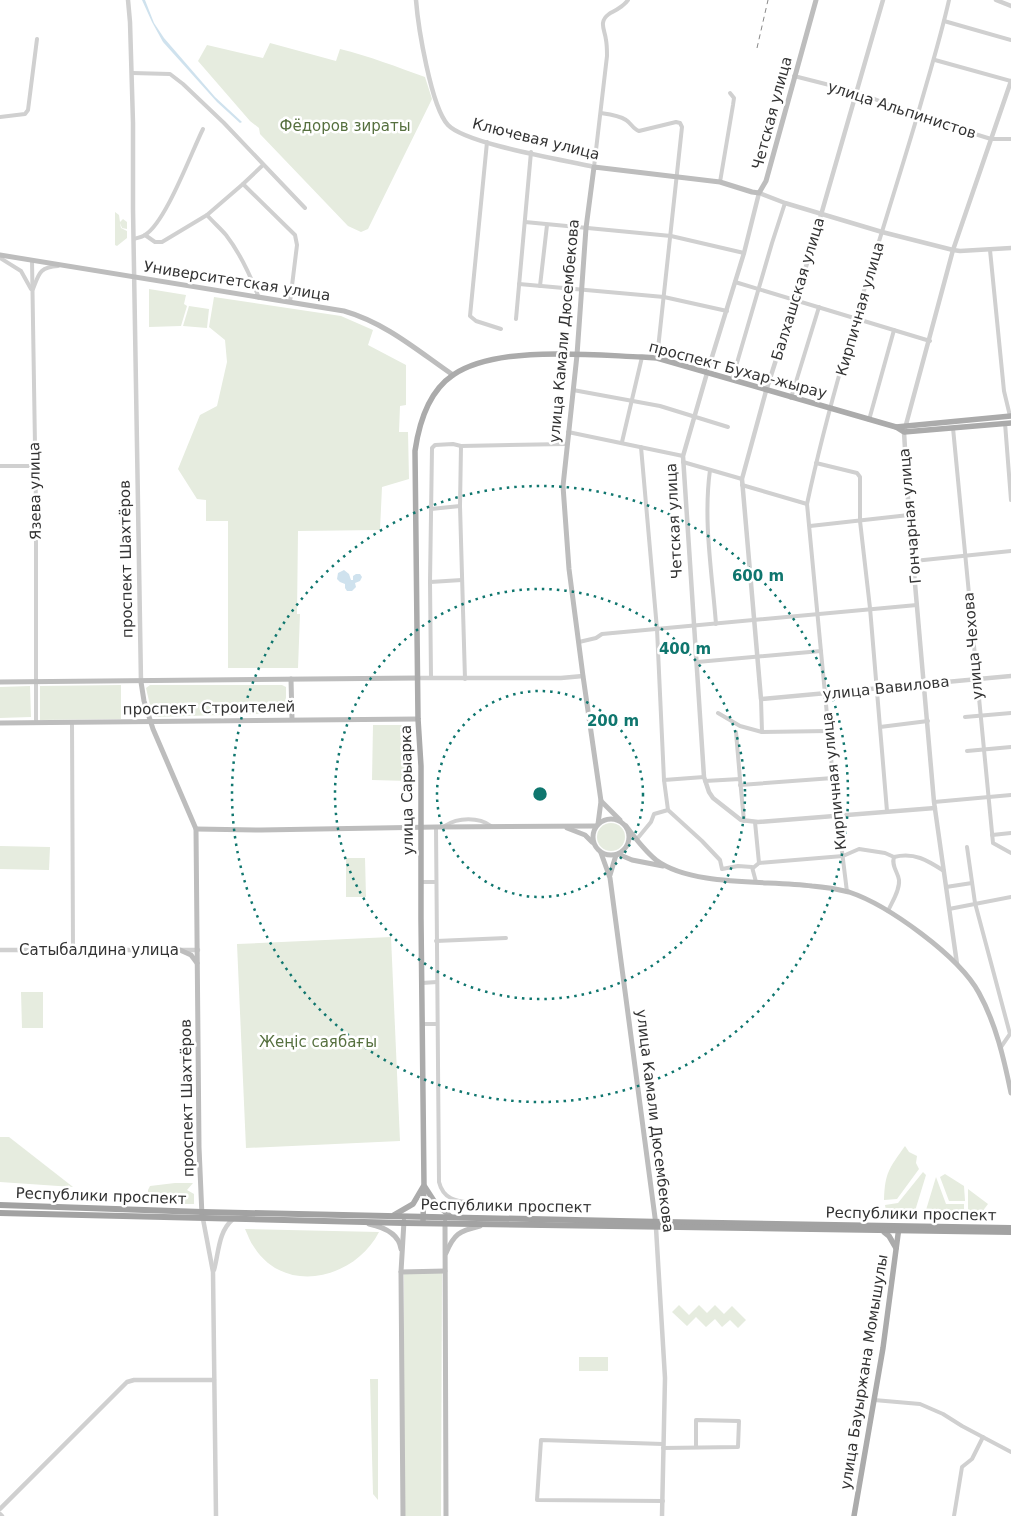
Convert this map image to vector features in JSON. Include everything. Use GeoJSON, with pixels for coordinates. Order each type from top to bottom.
{"type":"FeatureCollection","features":[{"type":"Feature","properties":{"kind":"highway","name":"Республики проспект"},"geometry":{"type":"LineString","coordinates":[[0,1206],[202,1215],[233,1219],[404,1223],[447,1219],[884,1232],[899,1229],[906,1232],[1011,1232]]}},
{"type":"Feature","properties":{"kind":"highway","name":"Республики проспект"},"geometry":{"type":"LineString","coordinates":[[0,1213],[394,1215],[423,1220]]}},
{"type":"Feature","properties":{"kind":"highway","name":"Республики проспект"},"geometry":{"type":"LineString","coordinates":[[447,1219],[484,1224],[899,1229],[1011,1228]]}},
{"type":"Feature","properties":{"kind":"main road","name":"Четская улица"},"geometry":{"type":"LineString","coordinates":[[759,192],[766,181],[816,0]]}},
{"type":"Feature","properties":{"kind":"main road","name":"Ключевая улица"},"geometry":{"type":"LineString","coordinates":[[594,167],[720,182],[752,192],[759,192]]}},
{"type":"Feature","properties":{"kind":"main road","name":"улица Камали Дюсембекова"},"geometry":{"type":"LineString","coordinates":[[594,167],[586,228],[563,486],[565,525],[583,676],[601,801],[597,825]]}},
{"type":"Feature","properties":{"kind":"main road","name":"Университетская улица"},"geometry":{"type":"LineString","coordinates":[[0,257],[32,260],[134,278],[330,308],[357,315],[397,335],[453,375]]}},
{"type":"Feature","properties":{"kind":"main road","name":"проспект Бухар-жырау"},"geometry":{"type":"LineString","coordinates":[[453,375],[487,360],[500,357],[576,355],[657,358],[904,430]]}},
{"type":"Feature","properties":{"kind":"main road","name":"улица Сарыарка"},"geometry":{"type":"LineString","coordinates":[[423,1220],[421,766],[418,719],[415,452],[417,432],[425,410],[439,388],[453,375]]}},
{"type":"Feature","properties":{"kind":"main road"},"geometry":{"type":"LineString","coordinates":[[904,430],[1010,416]]}},
{"type":"Feature","properties":{"kind":"main road"},"geometry":{"type":"LineString","coordinates":[[904,430],[1008,423]]}},
{"type":"Feature","properties":{"kind":"main road","name":"проспект Строителей"},"geometry":{"type":"LineString","coordinates":[[0,682],[418,678]]}},
{"type":"Feature","properties":{"kind":"main road"},"geometry":{"type":"LineString","coordinates":[[291,679],[292,719]]}},
{"type":"Feature","properties":{"kind":"main road","name":"проспект Шахтёров"},"geometry":{"type":"LineString","coordinates":[[141,682],[150,721],[164,758],[196,829],[199,1147],[202,1215]]}},
{"type":"Feature","properties":{"kind":"main road","name":"проспект Строителей"},"geometry":{"type":"LineString","coordinates":[[0,722],[418,719]]}},
{"type":"Feature","properties":{"kind":"main road"},"geometry":{"type":"LineString","coordinates":[[601,801],[655,860],[666,866]]}},
{"type":"Feature","properties":{"kind":"main road"},"geometry":{"type":"LineString","coordinates":[[196,829],[261,830],[562,826],[597,825],[610,819],[624,824],[629,836],[629,841],[624,850],[617,854],[606,855],[601,853]]}},
{"type":"Feature","properties":{"kind":"main road"},"geometry":{"type":"LineString","coordinates":[[595,846],[592,836],[597,825]]}},
{"type":"Feature","properties":{"kind":"main road"},"geometry":{"type":"LineString","coordinates":[[562,826],[585,835],[601,853],[610,878]]}},
{"type":"Feature","properties":{"kind":"main road"},"geometry":{"type":"LineString","coordinates":[[617,854],[632,860],[666,866],[695,876],[811,886],[847,892],[888,910],[957,964],[968,976],[987,1009],[1001,1047],[1011,1093]]}},
{"type":"Feature","properties":{"kind":"main road"},"geometry":{"type":"LineString","coordinates":[[610,878],[617,854]]}},
{"type":"Feature","properties":{"kind":"main road","name":"улица Камали Дюсембекова"},"geometry":{"type":"LineString","coordinates":[[610,878],[656,1225]]}},
{"type":"Feature","properties":{"kind":"main road"},"geometry":{"type":"LineString","coordinates":[[180,950],[191,954],[198,965]]}},
{"type":"Feature","properties":{"kind":"main road"},"geometry":{"type":"LineString","coordinates":[[394,1215],[413,1204],[424,1185]]}},
{"type":"Feature","properties":{"kind":"main road"},"geometry":{"type":"LineString","coordinates":[[424,1185],[447,1219],[445,1256],[446,1516]]}},
{"type":"Feature","properties":{"kind":"main road"},"geometry":{"type":"LineString","coordinates":[[403,1516],[402,1269],[404,1216]]}},
{"type":"Feature","properties":{"kind":"main road"},"geometry":{"type":"LineString","coordinates":[[361,1222],[384,1227],[397,1239],[400,1246],[402,1269]]}},
{"type":"Feature","properties":{"kind":"main road"},"geometry":{"type":"LineString","coordinates":[[445,1256],[454,1238],[463,1230],[484,1224]]}},
{"type":"Feature","properties":{"kind":"main road","name":"улица Бауыржана Момышулы"},"geometry":{"type":"LineString","coordinates":[[854,1516],[874,1400],[899,1229]]}},
{"type":"Feature","properties":{"kind":"main road"},"geometry":{"type":"LineString","coordinates":[[884,1232],[893,1242],[896,1250]]}},
{"type":"Feature","properties":{"kind":"main road"},"geometry":{"type":"LineString","coordinates":[[896,1250],[902,1235],[906,1232]]}},
{"type":"Feature","properties":{"kind":"main road"},"geometry":{"type":"LineString","coordinates":[[402,1269],[445,1271]]}},
{"type":"Feature","properties":{"kind":"street","name":"проспект Шахтёров"},"geometry":{"type":"LineString","coordinates":[[128,0],[132,73],[141,682]]}},
{"type":"Feature","properties":{"kind":"street","name":"Ключевая улица"},"geometry":{"type":"LineString","coordinates":[[416,0],[422,42],[435,101],[441,116],[450,127],[487,142],[594,167]]}},
{"type":"Feature","properties":{"kind":"street","name":"улица Камали Дюсембекова"},"geometry":{"type":"LineString","coordinates":[[594,167],[606,56],[606,39],[602,26],[607,16],[624,6],[628,0]]}},
{"type":"Feature","properties":{"kind":"street","name":"Балхашская улица"},"geometry":{"type":"LineString","coordinates":[[762,732],[758,656],[742,479],[766,391],[796,300],[883,0]]}},
{"type":"Feature","properties":{"kind":"street","name":"Кирпичная улица"},"geometry":{"type":"LineString","coordinates":[[847,892],[833,778],[807,504],[816,463],[856,318],[935,60],[949,0]]}},
{"type":"Feature","properties":{"kind":"street"},"geometry":{"type":"LineString","coordinates":[[996,0],[1011,6]]}},
{"type":"Feature","properties":{"kind":"street"},"geometry":{"type":"LineString","coordinates":[[944,21],[1011,40]]}},
{"type":"Feature","properties":{"kind":"street"},"geometry":{"type":"LineString","coordinates":[[0,116],[25,114],[28,110],[37,39]]}},
{"type":"Feature","properties":{"kind":"street"},"geometry":{"type":"LineString","coordinates":[[935,60],[1011,81]]}},
{"type":"Feature","properties":{"kind":"street"},"geometry":{"type":"LineString","coordinates":[[132,73],[170,74],[183,84],[218,117],[305,208]]}},
{"type":"Feature","properties":{"kind":"street","name":"улица Альпинистов"},"geometry":{"type":"LineString","coordinates":[[794,76],[857,92],[917,116],[991,139],[1011,139]]}},
{"type":"Feature","properties":{"kind":"street","name":"Гончарная улица"},"geometry":{"type":"LineString","coordinates":[[957,964],[934,802],[909,515],[904,430],[930,341],[953,250],[1011,81]]}},
{"type":"Feature","properties":{"kind":"street"},"geometry":{"type":"LineString","coordinates":[[720,182],[734,98],[730,93]]}},
{"type":"Feature","properties":{"kind":"street"},"geometry":{"type":"LineString","coordinates":[[601,112],[622,118],[628,121],[635,130],[639,131],[670,122],[680,123],[682,132],[657,358]]}},
{"type":"Feature","properties":{"kind":"street"},"geometry":{"type":"LineString","coordinates":[[134,239],[145,235],[155,226],[177,188],[203,129]]}},
{"type":"Feature","properties":{"kind":"street"},"geometry":{"type":"LineString","coordinates":[[487,142],[470,316],[501,329]]}},
{"type":"Feature","properties":{"kind":"street"},"geometry":{"type":"LineString","coordinates":[[516,319],[532,152]]}},
{"type":"Feature","properties":{"kind":"street"},"geometry":{"type":"LineString","coordinates":[[145,235],[155,242],[162,242],[207,215],[263,165]]}},
{"type":"Feature","properties":{"kind":"street"},"geometry":{"type":"LineString","coordinates":[[243,184],[295,235],[297,245],[290,302]]}},
{"type":"Feature","properties":{"kind":"street","name":"Ключевая улица"},"geometry":{"type":"LineString","coordinates":[[759,192],[882,232],[953,250],[1011,248]]}},
{"type":"Feature","properties":{"kind":"street","name":"Четская улица"},"geometry":{"type":"LineString","coordinates":[[744,821],[713,798],[704,779],[683,456],[744,253],[759,192]]}},
{"type":"Feature","properties":{"kind":"street"},"geometry":{"type":"LineString","coordinates":[[732,380],[785,202]]}},
{"type":"Feature","properties":{"kind":"street"},"geometry":{"type":"LineString","coordinates":[[207,215],[226,235],[237,252],[259,298]]}},
{"type":"Feature","properties":{"kind":"street"},"geometry":{"type":"LineString","coordinates":[[525,222],[670,236],[744,253]]}},
{"type":"Feature","properties":{"kind":"street"},"geometry":{"type":"LineString","coordinates":[[540,286],[547,225]]}},
{"type":"Feature","properties":{"kind":"street"},"geometry":{"type":"LineString","coordinates":[[990,250],[1004,391],[1010,416]]}},
{"type":"Feature","properties":{"kind":"street"},"geometry":{"type":"LineString","coordinates":[[0,257],[21,271],[32,291]]}},
{"type":"Feature","properties":{"kind":"street","name":"Язева улица"},"geometry":{"type":"LineString","coordinates":[[32,260],[36,722]]}},
{"type":"Feature","properties":{"kind":"street"},"geometry":{"type":"LineString","coordinates":[[32,291],[42,270],[52,266],[63,266]]}},
{"type":"Feature","properties":{"kind":"street"},"geometry":{"type":"LineString","coordinates":[[735,282],[930,341]]}},
{"type":"Feature","properties":{"kind":"street"},"geometry":{"type":"LineString","coordinates":[[519,284],[664,297],[726,311]]}},
{"type":"Feature","properties":{"kind":"street","name":"Балхашская улица"},"geometry":{"type":"LineString","coordinates":[[792,398],[819,307]]}},
{"type":"Feature","properties":{"kind":"street"},"geometry":{"type":"LineString","coordinates":[[869,420],[894,330]]}},
{"type":"Feature","properties":{"kind":"street"},"geometry":{"type":"LineString","coordinates":[[622,442],[642,357]]}},
{"type":"Feature","properties":{"kind":"street"},"geometry":{"type":"LineString","coordinates":[[572,390],[660,406],[693,418],[728,427]]}},
{"type":"Feature","properties":{"kind":"street"},"geometry":{"type":"LineString","coordinates":[[1008,423],[1011,500]]}},
{"type":"Feature","properties":{"kind":"street","name":"улица Чехова"},"geometry":{"type":"LineString","coordinates":[[953,428],[992,835]]}},
{"type":"Feature","properties":{"kind":"street"},"geometry":{"type":"LineString","coordinates":[[568,432],[683,456]]}},
{"type":"Feature","properties":{"kind":"street"},"geometry":{"type":"LineString","coordinates":[[431,678],[430,509],[432,448],[435,445],[453,444],[461,446],[566,444]]}},
{"type":"Feature","properties":{"kind":"street"},"geometry":{"type":"LineString","coordinates":[[461,446],[460,506],[465,679]]}},
{"type":"Feature","properties":{"kind":"street"},"geometry":{"type":"LineString","coordinates":[[641,447],[657,629],[664,780],[668,810]]}},
{"type":"Feature","properties":{"kind":"street"},"geometry":{"type":"LineString","coordinates":[[683,462],[742,479]]}},
{"type":"Feature","properties":{"kind":"street"},"geometry":{"type":"LineString","coordinates":[[816,463],[859,474],[860,521],[870,608],[887,811]]}},
{"type":"Feature","properties":{"kind":"street"},"geometry":{"type":"LineString","coordinates":[[0,466],[35,466]]}},
{"type":"Feature","properties":{"kind":"street"},"geometry":{"type":"LineString","coordinates":[[710,470],[706,512],[716,624]]}},
{"type":"Feature","properties":{"kind":"street"},"geometry":{"type":"LineString","coordinates":[[742,485],[807,504]]}},
{"type":"Feature","properties":{"kind":"street"},"geometry":{"type":"LineString","coordinates":[[430,509],[460,506]]}},
{"type":"Feature","properties":{"kind":"street"},"geometry":{"type":"LineString","coordinates":[[810,526],[909,515]]}},
{"type":"Feature","properties":{"kind":"street"},"geometry":{"type":"LineString","coordinates":[[914,561],[1011,551]]}},
{"type":"Feature","properties":{"kind":"street"},"geometry":{"type":"LineString","coordinates":[[430,582],[462,580]]}},
{"type":"Feature","properties":{"kind":"street"},"geometry":{"type":"LineString","coordinates":[[579,642],[596,638],[602,634],[917,605]]}},
{"type":"Feature","properties":{"kind":"street"},"geometry":{"type":"LineString","coordinates":[[697,662],[821,651]]}},
{"type":"Feature","properties":{"kind":"street"},"geometry":{"type":"LineString","coordinates":[[418,678],[561,678],[583,676]]}},
{"type":"Feature","properties":{"kind":"street","name":"улица Вавилова"},"geometry":{"type":"LineString","coordinates":[[761,699],[1011,676]]}},
{"type":"Feature","properties":{"kind":"street"},"geometry":{"type":"LineString","coordinates":[[718,713],[740,726],[762,732],[829,731]]}},
{"type":"Feature","properties":{"kind":"street"},"geometry":{"type":"LineString","coordinates":[[964,717],[1011,713]]}},
{"type":"Feature","properties":{"kind":"street"},"geometry":{"type":"LineString","coordinates":[[880,726],[928,721]]}},
{"type":"Feature","properties":{"kind":"street"},"geometry":{"type":"LineString","coordinates":[[72,722],[74,950]]}},
{"type":"Feature","properties":{"kind":"street"},"geometry":{"type":"LineString","coordinates":[[736,732],[744,821],[755,822],[935,808]]}},
{"type":"Feature","properties":{"kind":"street"},"geometry":{"type":"LineString","coordinates":[[967,752],[1011,747]]}},
{"type":"Feature","properties":{"kind":"street"},"geometry":{"type":"LineString","coordinates":[[740,785],[833,778]]}},
{"type":"Feature","properties":{"kind":"street"},"geometry":{"type":"LineString","coordinates":[[664,780],[740,779]]}},
{"type":"Feature","properties":{"kind":"street"},"geometry":{"type":"LineString","coordinates":[[934,802],[1011,795]]}},
{"type":"Feature","properties":{"kind":"street"},"geometry":{"type":"LineString","coordinates":[[637,839],[651,822],[654,814],[670,810],[720,860],[722,869],[738,866],[753,868],[760,863],[843,856],[859,849],[885,853],[894,857],[918,856],[944,871]]}},
{"type":"Feature","properties":{"kind":"street"},"geometry":{"type":"LineString","coordinates":[[755,822],[760,863]]}},
{"type":"Feature","properties":{"kind":"street"},"geometry":{"type":"LineString","coordinates":[[436,827],[438,1182],[446,1196],[480,1204]]}},
{"type":"Feature","properties":{"kind":"street"},"geometry":{"type":"LineString","coordinates":[[1011,833],[992,835],[992,843],[1011,853]]}},
{"type":"Feature","properties":{"kind":"street"},"geometry":{"type":"LineString","coordinates":[[967,847],[976,903],[1010,1034],[1001,1047]]}},
{"type":"Feature","properties":{"kind":"street"},"geometry":{"type":"LineString","coordinates":[[888,910],[899,888],[899,880],[893,862],[894,857]]}},
{"type":"Feature","properties":{"kind":"street"},"geometry":{"type":"LineString","coordinates":[[753,868],[756,882]]}},
{"type":"Feature","properties":{"kind":"street"},"geometry":{"type":"LineString","coordinates":[[421,882],[436,882]]}},
{"type":"Feature","properties":{"kind":"street"},"geometry":{"type":"LineString","coordinates":[[946,888],[972,883]]}},
{"type":"Feature","properties":{"kind":"street"},"geometry":{"type":"LineString","coordinates":[[949,909],[1011,897]]}},
{"type":"Feature","properties":{"kind":"street"},"geometry":{"type":"LineString","coordinates":[[436,941],[506,938]]}},
{"type":"Feature","properties":{"kind":"street","name":"Сатыбалдина улица"},"geometry":{"type":"LineString","coordinates":[[0,950],[198,950]]}},
{"type":"Feature","properties":{"kind":"street"},"geometry":{"type":"LineString","coordinates":[[422,983],[437,982]]}},
{"type":"Feature","properties":{"kind":"street"},"geometry":{"type":"LineString","coordinates":[[422,1024],[437,1024]]}},
{"type":"Feature","properties":{"kind":"street","name":"проспект Шахтёров"},"geometry":{"type":"LineString","coordinates":[[202,1215],[213,1272],[216,1516]]}},
{"type":"Feature","properties":{"kind":"street"},"geometry":{"type":"LineString","coordinates":[[213,1272],[224,1228],[233,1219]]}},
{"type":"Feature","properties":{"kind":"street","name":"улица Камали Дюсембекова"},"geometry":{"type":"LineString","coordinates":[[656,1225],[664,1368],[662,1516]]}},
{"type":"Feature","properties":{"kind":"street"},"geometry":{"type":"LineString","coordinates":[[0,1509],[127,1382],[134,1380],[214,1380]]}},
{"type":"Feature","properties":{"kind":"street"},"geometry":{"type":"LineString","coordinates":[[874,1400],[920,1404],[943,1414],[1011,1452]]}},
{"type":"Feature","properties":{"kind":"street"},"geometry":{"type":"LineString","coordinates":[[662,1501],[537,1500],[541,1440],[663,1446],[738,1447],[738,1421],[696,1420],[696,1446]]}},
{"type":"Feature","properties":{"kind":"street"},"geometry":{"type":"LineString","coordinates":[[954,1516],[962,1467],[972,1459],[983,1438]]}},
{"type":"Feature","properties":{"kind":"green space","name":"Фёдоров зираты"},"geometry":{"type":"Polygon","coordinates":[[[270,43],[336,61],[340,49],[425,77],[432,99],[368,229],[361,232],[348,226],[260,134],[259,128],[250,121],[198,61],[207,45],[263,58],[270,43]]]}},
{"type":"Feature","properties":{"kind":"green space"},"geometry":{"type":"Polygon","coordinates":[[[115,212],[119,215],[120,222],[123,219],[127,222],[127,229],[122,228],[120,223],[121,228],[127,231],[127,238],[117,246],[115,245],[115,212]]]}},
{"type":"Feature","properties":{"kind":"green space"},"geometry":{"type":"Polygon","coordinates":[[[149,289],[186,295],[184,304],[187,306],[181,326],[149,327],[149,289]]]}},
{"type":"Feature","properties":{"kind":"green space"},"geometry":{"type":"Polygon","coordinates":[[[214,297],[341,316],[373,330],[368,345],[406,365],[406,405],[400,406],[399,432],[408,432],[409,479],[382,487],[380,530],[298,531],[297,614],[300,614],[298,668],[228,668],[228,521],[206,521],[206,500],[197,499],[178,469],[200,415],[217,406],[227,362],[225,340],[209,327],[214,297]]]}},
{"type":"Feature","properties":{"kind":"green space"},"geometry":{"type":"Polygon","coordinates":[[[189,306],[209,309],[207,328],[183,326],[189,306]]]}},
{"type":"Feature","properties":{"kind":"green space"},"geometry":{"type":"Polygon","coordinates":[[[121,685],[121,719],[40,720],[40,686],[121,685]]]}},
{"type":"Feature","properties":{"kind":"green space"},"geometry":{"type":"Polygon","coordinates":[[[150,685],[282,685],[286,687],[286,713],[155,717],[152,714],[146,688],[150,685]]]}},
{"type":"Feature","properties":{"kind":"green space"},"geometry":{"type":"Polygon","coordinates":[[[30,686],[31,717],[0,718],[0,687],[30,686]]]}},
{"type":"Feature","properties":{"kind":"green space"},"geometry":{"type":"Polygon","coordinates":[[[373,725],[410,725],[409,781],[372,780],[373,725]]]}},
{"type":"Feature","properties":{"kind":"green space"},"geometry":{"type":"Polygon","coordinates":[[[611,823],[621,827],[625,837],[621,847],[611,851],[601,847],[597,837],[601,827],[611,823]]]}},
{"type":"Feature","properties":{"kind":"green space"},"geometry":{"type":"Polygon","coordinates":[[[0,846],[50,847],[49,870],[0,869],[0,846]]]}},
{"type":"Feature","properties":{"kind":"green space"},"geometry":{"type":"Polygon","coordinates":[[[346,858],[365,858],[366,897],[346,897],[346,858]]]}},
{"type":"Feature","properties":{"kind":"green space","name":"Жеңіс саябағы"},"geometry":{"type":"Polygon","coordinates":[[[391,937],[400,1141],[246,1148],[237,944],[391,937]]]}},
{"type":"Feature","properties":{"kind":"green space"},"geometry":{"type":"Polygon","coordinates":[[[21,992],[43,992],[43,1028],[22,1028],[21,992]]]}},
{"type":"Feature","properties":{"kind":"green space"},"geometry":{"type":"Polygon","coordinates":[[[0,1137],[9,1137],[73,1187],[0,1182],[0,1137]]]}},
{"type":"Feature","properties":{"kind":"green space"},"geometry":{"type":"Polygon","coordinates":[[[905,1146],[909,1152],[917,1156],[916,1163],[919,1169],[897,1199],[884,1200],[885,1183],[889,1171],[905,1146]]]}},
{"type":"Feature","properties":{"kind":"green space"},"geometry":{"type":"Polygon","coordinates":[[[923,1172],[926,1175],[915,1211],[886,1211],[885,1205],[898,1203],[923,1172]]]}},
{"type":"Feature","properties":{"kind":"green space"},"geometry":{"type":"Polygon","coordinates":[[[945,1174],[964,1186],[965,1201],[949,1201],[940,1177],[945,1174]]]}},
{"type":"Feature","properties":{"kind":"green space"},"geometry":{"type":"Polygon","coordinates":[[[936,1177],[946,1204],[964,1204],[964,1212],[926,1210],[936,1177]]]}},
{"type":"Feature","properties":{"kind":"green space"},"geometry":{"type":"Polygon","coordinates":[[[193,1183],[187,1190],[194,1194],[194,1204],[148,1204],[148,1190],[150,1186],[193,1183]]]}},
{"type":"Feature","properties":{"kind":"green space"},"geometry":{"type":"Polygon","coordinates":[[[968,1189],[988,1204],[982,1212],[968,1211],[968,1189]]]}},
{"type":"Feature","properties":{"kind":"green space"},"geometry":{"type":"Polygon","coordinates":[[[245,1229],[379,1232],[368,1248],[354,1261],[337,1270],[319,1276],[301,1276],[283,1272],[267,1262],[253,1245],[245,1229]]]}},
{"type":"Feature","properties":{"kind":"green space"},"geometry":{"type":"Polygon","coordinates":[[[404,1272],[442,1273],[441,1516],[404,1516],[404,1272]]]}},
{"type":"Feature","properties":{"kind":"green space"},"geometry":{"type":"Polygon","coordinates":[[[679,1305],[689,1315],[699,1305],[707,1313],[715,1305],[724,1314],[732,1306],[746,1320],[738,1328],[730,1320],[722,1327],[715,1319],[706,1327],[696,1317],[687,1326],[672,1312],[679,1305]]]}},
{"type":"Feature","properties":{"kind":"green space"},"geometry":{"type":"Polygon","coordinates":[[[579,1357],[608,1357],[608,1371],[579,1371],[579,1357]]]}},
{"type":"Feature","properties":{"kind":"green space"},"geometry":{"type":"Polygon","coordinates":[[[370,1379],[378,1379],[378,1500],[373,1494],[370,1379]]]}},
{"type":"Feature","properties":{"kind":"water"},"geometry":{"type":"Polygon","coordinates":[[[142,0],[145,0],[154,23],[164,38],[215,97],[242,122],[240,123],[217,102],[163,42],[142,0]]]}},
{"type":"Feature","properties":{"kind":"water"},"geometry":{"type":"Polygon","coordinates":[[[344,570],[349,574],[351,580],[353,580],[353,576],[356,574],[360,574],[362,577],[360,581],[355,583],[356,587],[352,591],[347,591],[345,584],[337,579],[338,573],[344,570]]]}},
{"type":"Feature","properties":{"kind":"railway"},"geometry":{"type":"LineString","coordinates":[[757,48],[768,0]]}}]}
